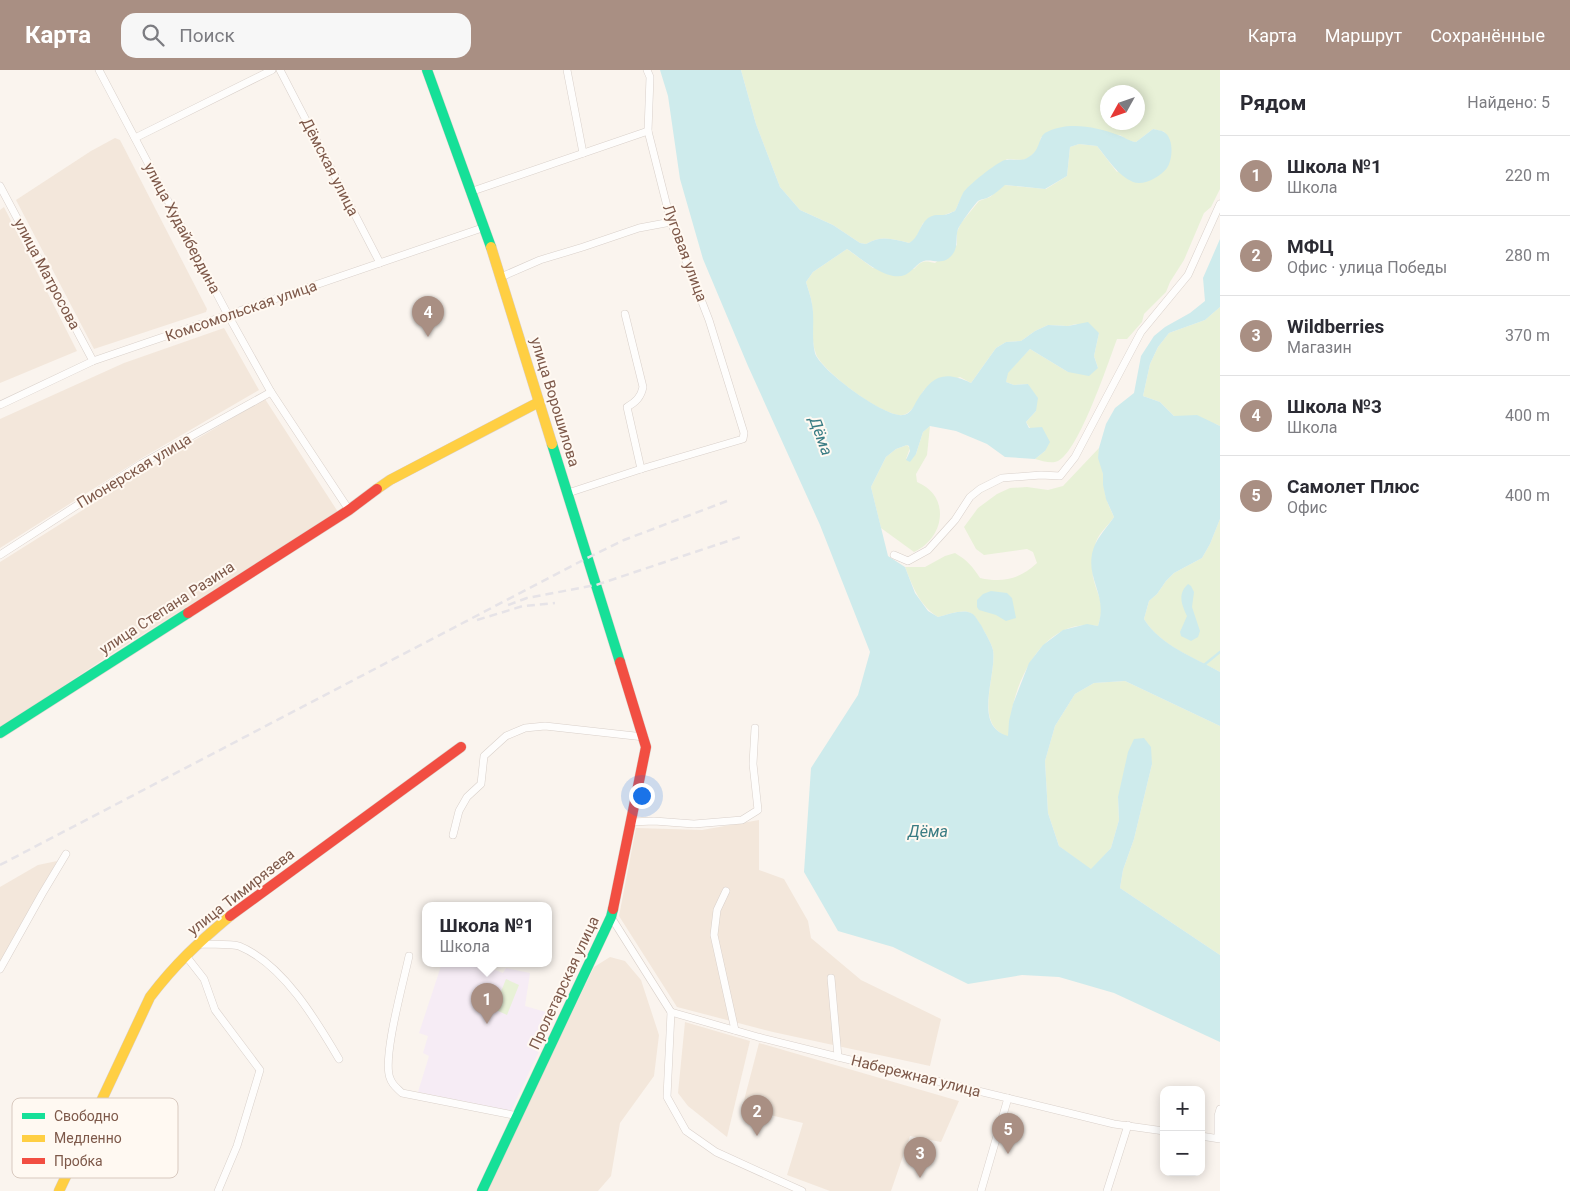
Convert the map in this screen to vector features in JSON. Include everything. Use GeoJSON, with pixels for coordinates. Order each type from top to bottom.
{"type":"FeatureCollection","features":[{"type":"Feature","properties":{"kind":"street","name":"улица Худайбердина"},"geometry":{"type":"LineString","coordinates":[[99,70],[228,315],[271,392],[349,510]]}},
{"type":"Feature","properties":{"kind":"street"},"geometry":{"type":"LineString","coordinates":[[135,138],[272,70]]}},
{"type":"Feature","properties":{"kind":"street","name":"Дёмская улица"},"geometry":{"type":"LineString","coordinates":[[280,70],[380,263]]}},
{"type":"Feature","properties":{"kind":"street","name":"улица Ворошилова"},"geometry":{"type":"LineString","coordinates":[[427,70],[470,192],[485,227],[645,742]]}},
{"type":"Feature","properties":{"kind":"street"},"geometry":{"type":"LineString","coordinates":[[567,70],[584,153]]}},
{"type":"Feature","properties":{"kind":"street","name":"Луговая улица"},"geometry":{"type":"LineString","coordinates":[[641,469],[743,439],[744,433],[709,320],[671,222],[648,131],[650,76],[647,70]]}},
{"type":"Feature","properties":{"kind":"street"},"geometry":{"type":"LineString","coordinates":[[470,192],[648,131]]}},
{"type":"Feature","properties":{"kind":"street","name":"улица Матросова"},"geometry":{"type":"LineString","coordinates":[[0,186],[93,361]]}},
{"type":"Feature","properties":{"kind":"street"},"geometry":{"type":"LineString","coordinates":[[894,555],[908,561],[928,550],[954,520],[970,496],[1002,478],[1041,475],[1060,476],[1075,457],[1141,332],[1188,275],[1220,204]]}},
{"type":"Feature","properties":{"kind":"street"},"geometry":{"type":"LineString","coordinates":[[501,277],[540,260],[639,228],[671,222]]}},
{"type":"Feature","properties":{"kind":"street","name":"Комсомольская улица"},"geometry":{"type":"LineString","coordinates":[[0,405],[93,361],[485,227]]}},
{"type":"Feature","properties":{"kind":"street"},"geometry":{"type":"LineString","coordinates":[[568,493],[641,469],[627,407],[634,403],[642,394],[643,387],[625,314]]}},
{"type":"Feature","properties":{"kind":"street","name":"Пионерская улица"},"geometry":{"type":"LineString","coordinates":[[0,555],[141,464],[271,392]]}},
{"type":"Feature","properties":{"kind":"street","name":"улица Степана Разина"},"geometry":{"type":"LineString","coordinates":[[0,732],[349,510],[390,480],[539,402]]}},
{"type":"Feature","properties":{"kind":"street"},"geometry":{"type":"LineString","coordinates":[[453,835],[460,811],[467,797],[481,784],[484,756],[506,736],[525,728],[545,726],[645,742]]}},
{"type":"Feature","properties":{"kind":"street"},"geometry":{"type":"LineString","coordinates":[[631,822],[654,821],[694,824],[742,820],[758,810],[753,764],[756,728]]}},
{"type":"Feature","properties":{"kind":"street","name":"Пролетарская улица"},"geometry":{"type":"LineString","coordinates":[[482,1191],[611,917],[631,822],[645,742]]}},
{"type":"Feature","properties":{"kind":"street","name":"улица Тимирязева"},"geometry":{"type":"LineString","coordinates":[[103,1098],[150,997],[169,972],[197,944],[234,913],[461,747]]}},
{"type":"Feature","properties":{"kind":"street"},"geometry":{"type":"LineString","coordinates":[[0,969],[66,854]]}},
{"type":"Feature","properties":{"kind":"street"},"geometry":{"type":"LineString","coordinates":[[726,892],[717,910],[714,935],[735,1030]]}},
{"type":"Feature","properties":{"kind":"street"},"geometry":{"type":"LineString","coordinates":[[611,917],[671,1012],[667,1098],[686,1131],[716,1152],[802,1191]]}},
{"type":"Feature","properties":{"kind":"street"},"geometry":{"type":"LineString","coordinates":[[197,944],[238,946],[264,961],[292,989],[313,1015],[339,1059]]}},
{"type":"Feature","properties":{"kind":"street"},"geometry":{"type":"LineString","coordinates":[[186,956],[204,979],[215,1010],[260,1070],[237,1146],[218,1191]]}},
{"type":"Feature","properties":{"kind":"street"},"geometry":{"type":"LineString","coordinates":[[409,956],[397,1006],[388,1063],[389,1077],[394,1086],[402,1093],[518,1116]]}},
{"type":"Feature","properties":{"kind":"street"},"geometry":{"type":"LineString","coordinates":[[831,978],[838,1057]]}},
{"type":"Feature","properties":{"kind":"street","name":"Набережная улица"},"geometry":{"type":"LineString","coordinates":[[671,1012],[838,1057],[1114,1124],[1160,1130]]}},
{"type":"Feature","properties":{"kind":"street"},"geometry":{"type":"LineString","coordinates":[[980,1191],[1008,1098]]}},
{"type":"Feature","properties":{"kind":"street"},"geometry":{"type":"LineString","coordinates":[[1205,1137],[1219,1139],[1218,1116],[1220,1109]]}},
{"type":"Feature","properties":{"kind":"street"},"geometry":{"type":"LineString","coordinates":[[1107,1191],[1128,1125]]}},
{"type":"Feature","properties":{"kind":"street","name":"улица Тимирязева"},"geometry":{"type":"LineString","coordinates":[[60,1191],[66,1178]]}},
{"type":"Feature","properties":{"kind":"shaded area"},"geometry":{"type":"Polygon","coordinates":[[[115,138],[120,140],[207,309],[206,312],[94,349],[16,200],[91,151],[115,138]]]}},
{"type":"Feature","properties":{"kind":"shaded area"},"geometry":{"type":"Polygon","coordinates":[[[4,207],[77,351],[0,383],[0,210],[4,207]]]}},
{"type":"Feature","properties":{"kind":"shaded area"},"geometry":{"type":"Polygon","coordinates":[[[224,328],[259,390],[142,458],[0,548],[0,419],[124,363],[224,328]]]}},
{"type":"Feature","properties":{"kind":"shaded area"},"geometry":{"type":"Polygon","coordinates":[[[265,399],[338,512],[113,653],[0,728],[0,562],[183,447],[265,399]]]}},
{"type":"Feature","properties":{"kind":"shaded area"},"geometry":{"type":"Polygon","coordinates":[[[759,820],[759,870],[784,879],[808,921],[811,938],[861,980],[941,1019],[930,1066],[773,1032],[677,1007],[619,916],[636,828],[702,830],[759,820]]]}},
{"type":"Feature","properties":{"kind":"shaded area"},"geometry":{"type":"Polygon","coordinates":[[[57,861],[0,966],[0,887],[38,865],[57,861]]]}},
{"type":"Feature","properties":{"kind":"shaded area"},"geometry":{"type":"Polygon","coordinates":[[[610,957],[625,961],[641,980],[659,1035],[654,1076],[620,1123],[611,1176],[598,1191],[486,1191],[594,967],[610,957]]]}},
{"type":"Feature","properties":{"kind":"shaded area"},"geometry":{"type":"Polygon","coordinates":[[[441,967],[487,967],[503,973],[506,968],[530,973],[525,1006],[556,1015],[511,1111],[418,1092],[429,1056],[423,1053],[428,1036],[419,1033],[441,967]]]}},
{"type":"Feature","properties":{"kind":"shaded area"},"geometry":{"type":"Polygon","coordinates":[[[685,1022],[750,1041],[727,1137],[688,1106],[678,1093],[685,1022]]]}},
{"type":"Feature","properties":{"kind":"shaded area"},"geometry":{"type":"Polygon","coordinates":[[[759,1043],[959,1101],[941,1142],[910,1136],[891,1191],[830,1191],[787,1175],[803,1123],[742,1108],[759,1043]]]}},
{"type":"Feature","properties":{"kind":"green space"},"geometry":{"type":"Polygon","coordinates":[[[741,70],[1220,70],[1220,189],[1211,207],[1204,213],[1184,260],[1166,292],[1144,314],[1142,322],[1127,339],[1117,339],[1084,424],[1066,454],[1058,461],[1047,462],[1035,459],[1045,451],[1026,422],[1036,411],[1028,384],[1014,385],[1006,382],[1007,373],[1030,349],[1068,372],[1098,368],[1094,356],[1099,333],[1076,324],[1068,326],[1048,325],[1021,341],[1006,342],[996,348],[971,383],[960,377],[924,390],[909,412],[902,415],[893,414],[881,409],[854,392],[821,362],[814,348],[812,304],[806,282],[813,272],[847,249],[873,268],[914,269],[923,262],[935,263],[957,245],[957,232],[961,223],[979,201],[990,197],[1004,185],[1046,189],[1067,176],[1070,147],[1079,144],[1097,146],[1117,172],[1165,132],[1153,129],[1136,142],[1129,141],[1120,135],[1041,137],[1039,148],[1029,158],[1023,160],[1007,159],[964,192],[955,211],[923,223],[915,240],[909,243],[892,239],[877,239],[866,244],[860,243],[833,225],[800,210],[780,187],[756,124],[741,70]]]}},
{"type":"Feature","properties":{"kind":"green space"},"geometry":{"type":"Polygon","coordinates":[[[1220,307],[1220,426],[1174,416],[1160,402],[1143,396],[1150,364],[1158,347],[1169,333],[1205,320],[1220,307]]]}},
{"type":"Feature","properties":{"kind":"green space"},"geometry":{"type":"Polygon","coordinates":[[[930,426],[927,455],[916,474],[917,482],[928,488],[935,497],[940,517],[938,527],[932,537],[924,546],[914,552],[881,528],[871,487],[886,457],[896,449],[907,445],[910,448],[906,459],[916,454],[923,432],[930,426]]]}},
{"type":"Feature","properties":{"kind":"green space"},"geometry":{"type":"Polygon","coordinates":[[[1099,448],[1105,492],[1114,517],[1096,542],[1093,577],[1101,606],[1098,626],[1078,626],[1060,633],[1044,644],[1032,660],[1022,679],[1010,718],[1009,737],[998,731],[991,722],[989,699],[993,650],[981,626],[974,616],[968,612],[957,612],[938,617],[931,612],[917,595],[905,567],[925,567],[945,556],[955,553],[975,570],[980,578],[1004,580],[1024,573],[1037,563],[1033,552],[1027,549],[984,555],[976,549],[964,527],[978,508],[997,494],[1010,488],[1027,487],[1048,490],[1063,486],[1099,448]]]}},
{"type":"Feature","properties":{"kind":"green space"},"geometry":{"type":"Polygon","coordinates":[[[1220,519],[1220,672],[1168,644],[1159,637],[1144,619],[1149,601],[1157,594],[1166,581],[1174,573],[1202,558],[1220,519]]]}},
{"type":"Feature","properties":{"kind":"green space"},"geometry":{"type":"Polygon","coordinates":[[[1125,681],[1220,726],[1220,955],[1120,888],[1123,870],[1134,839],[1152,764],[1118,797],[1119,820],[1111,848],[1091,870],[1059,846],[1048,813],[1045,761],[1055,726],[1075,694],[1094,683],[1125,681]]]}},
{"type":"Feature","properties":{"kind":"green space"},"geometry":{"type":"Polygon","coordinates":[[[506,979],[519,985],[507,1015],[494,1009],[506,979]]]}},
{"type":"Feature","properties":{"kind":"water","name":"Дёма"},"geometry":{"type":"Polygon","coordinates":[[[660,70],[741,70],[756,124],[780,187],[800,210],[833,225],[860,243],[866,244],[877,239],[892,239],[909,243],[915,238],[928,218],[934,215],[946,215],[955,211],[963,193],[982,175],[1005,160],[1022,160],[1032,155],[1044,134],[1055,129],[1082,126],[1110,132],[1136,142],[1153,129],[1163,131],[1170,139],[1172,149],[1169,164],[1164,171],[1152,180],[1142,183],[1133,182],[1117,171],[1097,146],[1079,144],[1070,147],[1067,176],[1045,189],[1005,185],[988,198],[978,201],[958,229],[956,246],[949,258],[938,261],[924,261],[908,274],[898,276],[890,275],[875,268],[847,249],[813,272],[806,282],[813,310],[814,347],[819,361],[854,392],[894,414],[903,415],[909,412],[927,386],[939,378],[953,377],[971,383],[996,348],[1006,342],[1021,341],[1048,325],[1068,326],[1088,322],[1099,333],[1094,356],[1098,368],[1089,376],[1068,372],[1030,349],[1008,373],[1006,382],[1014,385],[1028,384],[1038,398],[1036,411],[1026,422],[1029,428],[1042,427],[1050,442],[1045,451],[1035,459],[1005,457],[987,444],[956,431],[930,426],[923,432],[916,454],[910,462],[906,460],[910,451],[909,446],[896,449],[886,457],[871,487],[888,556],[905,567],[915,593],[928,611],[938,617],[957,612],[968,612],[974,615],[981,625],[993,650],[988,711],[991,722],[997,730],[1008,736],[1013,704],[1029,663],[1043,645],[1063,630],[1087,624],[1098,626],[1101,606],[1092,572],[1092,554],[1098,539],[1114,517],[1106,499],[1103,474],[1098,458],[1106,424],[1115,408],[1134,393],[1141,356],[1154,336],[1205,301],[1203,278],[1220,239],[1220,307],[1205,320],[1169,333],[1158,347],[1150,364],[1143,396],[1160,402],[1174,416],[1197,415],[1220,426],[1220,519],[1202,558],[1174,573],[1166,581],[1157,594],[1149,601],[1144,619],[1159,637],[1169,644],[1220,672],[1220,726],[1125,681],[1094,683],[1075,694],[1055,726],[1045,761],[1048,813],[1059,846],[1091,869],[1111,848],[1119,820],[1118,797],[1128,752],[1134,739],[1144,738],[1151,747],[1152,764],[1134,839],[1123,870],[1120,888],[1220,955],[1220,1042],[1114,993],[1059,977],[1022,975],[968,984],[893,947],[838,931],[804,872],[811,768],[858,695],[870,652],[820,525],[748,366],[703,259],[680,179],[668,96],[660,70]]]}},
{"type":"Feature","properties":{"kind":"water"},"geometry":{"type":"Polygon","coordinates":[[[1188,584],[1194,592],[1192,607],[1200,631],[1198,637],[1191,641],[1181,636],[1180,632],[1187,616],[1182,604],[1182,592],[1188,584]]]}},
{"type":"Feature","properties":{"kind":"water"},"geometry":{"type":"Polygon","coordinates":[[[991,591],[1007,593],[1012,598],[1016,618],[1006,621],[996,615],[979,610],[977,600],[983,594],[991,591]]]}},
{"type":"Feature","properties":{"kind":"waterway"},"geometry":{"type":"LineString","coordinates":[[1204,665],[1220,652]]}},
{"type":"Feature","properties":{"kind":"railway"},"geometry":{"type":"LineString","coordinates":[[0,865],[587,558],[624,540],[727,501]]}},
{"type":"Feature","properties":{"kind":"railway"},"geometry":{"type":"LineString","coordinates":[[508,605],[527,598],[596,585],[743,536]]}},
{"type":"Feature","properties":{"kind":"railway"},"geometry":{"type":"LineString","coordinates":[[477,620],[523,606],[555,603]]}},
{"type":"Feature","properties":{"kind":"traffic: fast"},"geometry":{"type":"LineString","coordinates":[[427,70],[491,247]]}},
{"type":"Feature","properties":{"kind":"traffic: fast"},"geometry":{"type":"LineString","coordinates":[[552,444],[620,662]]}},
{"type":"Feature","properties":{"kind":"traffic: fast"},"geometry":{"type":"LineString","coordinates":[[0,733],[188,613]]}},
{"type":"Feature","properties":{"kind":"traffic: fast"},"geometry":{"type":"LineString","coordinates":[[482,1191],[611,917],[613,909]]}},
{"type":"Feature","properties":{"kind":"traffic: slow"},"geometry":{"type":"LineString","coordinates":[[491,247],[552,444]]}},
{"type":"Feature","properties":{"kind":"traffic: slow"},"geometry":{"type":"LineString","coordinates":[[377,489],[390,480],[539,402]]}},
{"type":"Feature","properties":{"kind":"traffic: slow"},"geometry":{"type":"LineString","coordinates":[[103,1098],[150,997],[188,954],[230,916]]}},
{"type":"Feature","properties":{"kind":"traffic: slow"},"geometry":{"type":"LineString","coordinates":[[59,1191],[65,1178]]}},
{"type":"Feature","properties":{"kind":"traffic: jam"},"geometry":{"type":"LineString","coordinates":[[188,613],[349,510],[377,489]]}},
{"type":"Feature","properties":{"kind":"traffic: jam"},"geometry":{"type":"LineString","coordinates":[[613,909],[646,747],[620,662]]}},
{"type":"Feature","properties":{"kind":"traffic: jam"},"geometry":{"type":"LineString","coordinates":[[230,916],[461,747]]}},
{"type":"Feature","properties":{"kind":"place","name":"Школа №3"},"geometry":{"type":"Point","coordinates":[428,337]}},
{"type":"Feature","properties":{"kind":"place","name":"Школа №1"},"geometry":{"type":"Point","coordinates":[487,1024]}},
{"type":"Feature","properties":{"kind":"place","name":"МФЦ"},"geometry":{"type":"Point","coordinates":[757,1136]}},
{"type":"Feature","properties":{"kind":"place","name":"Самолет Плюс"},"geometry":{"type":"Point","coordinates":[1008,1154]}},
{"type":"Feature","properties":{"kind":"place","name":"Wildberries"},"geometry":{"type":"Point","coordinates":[920,1178]}}]}
